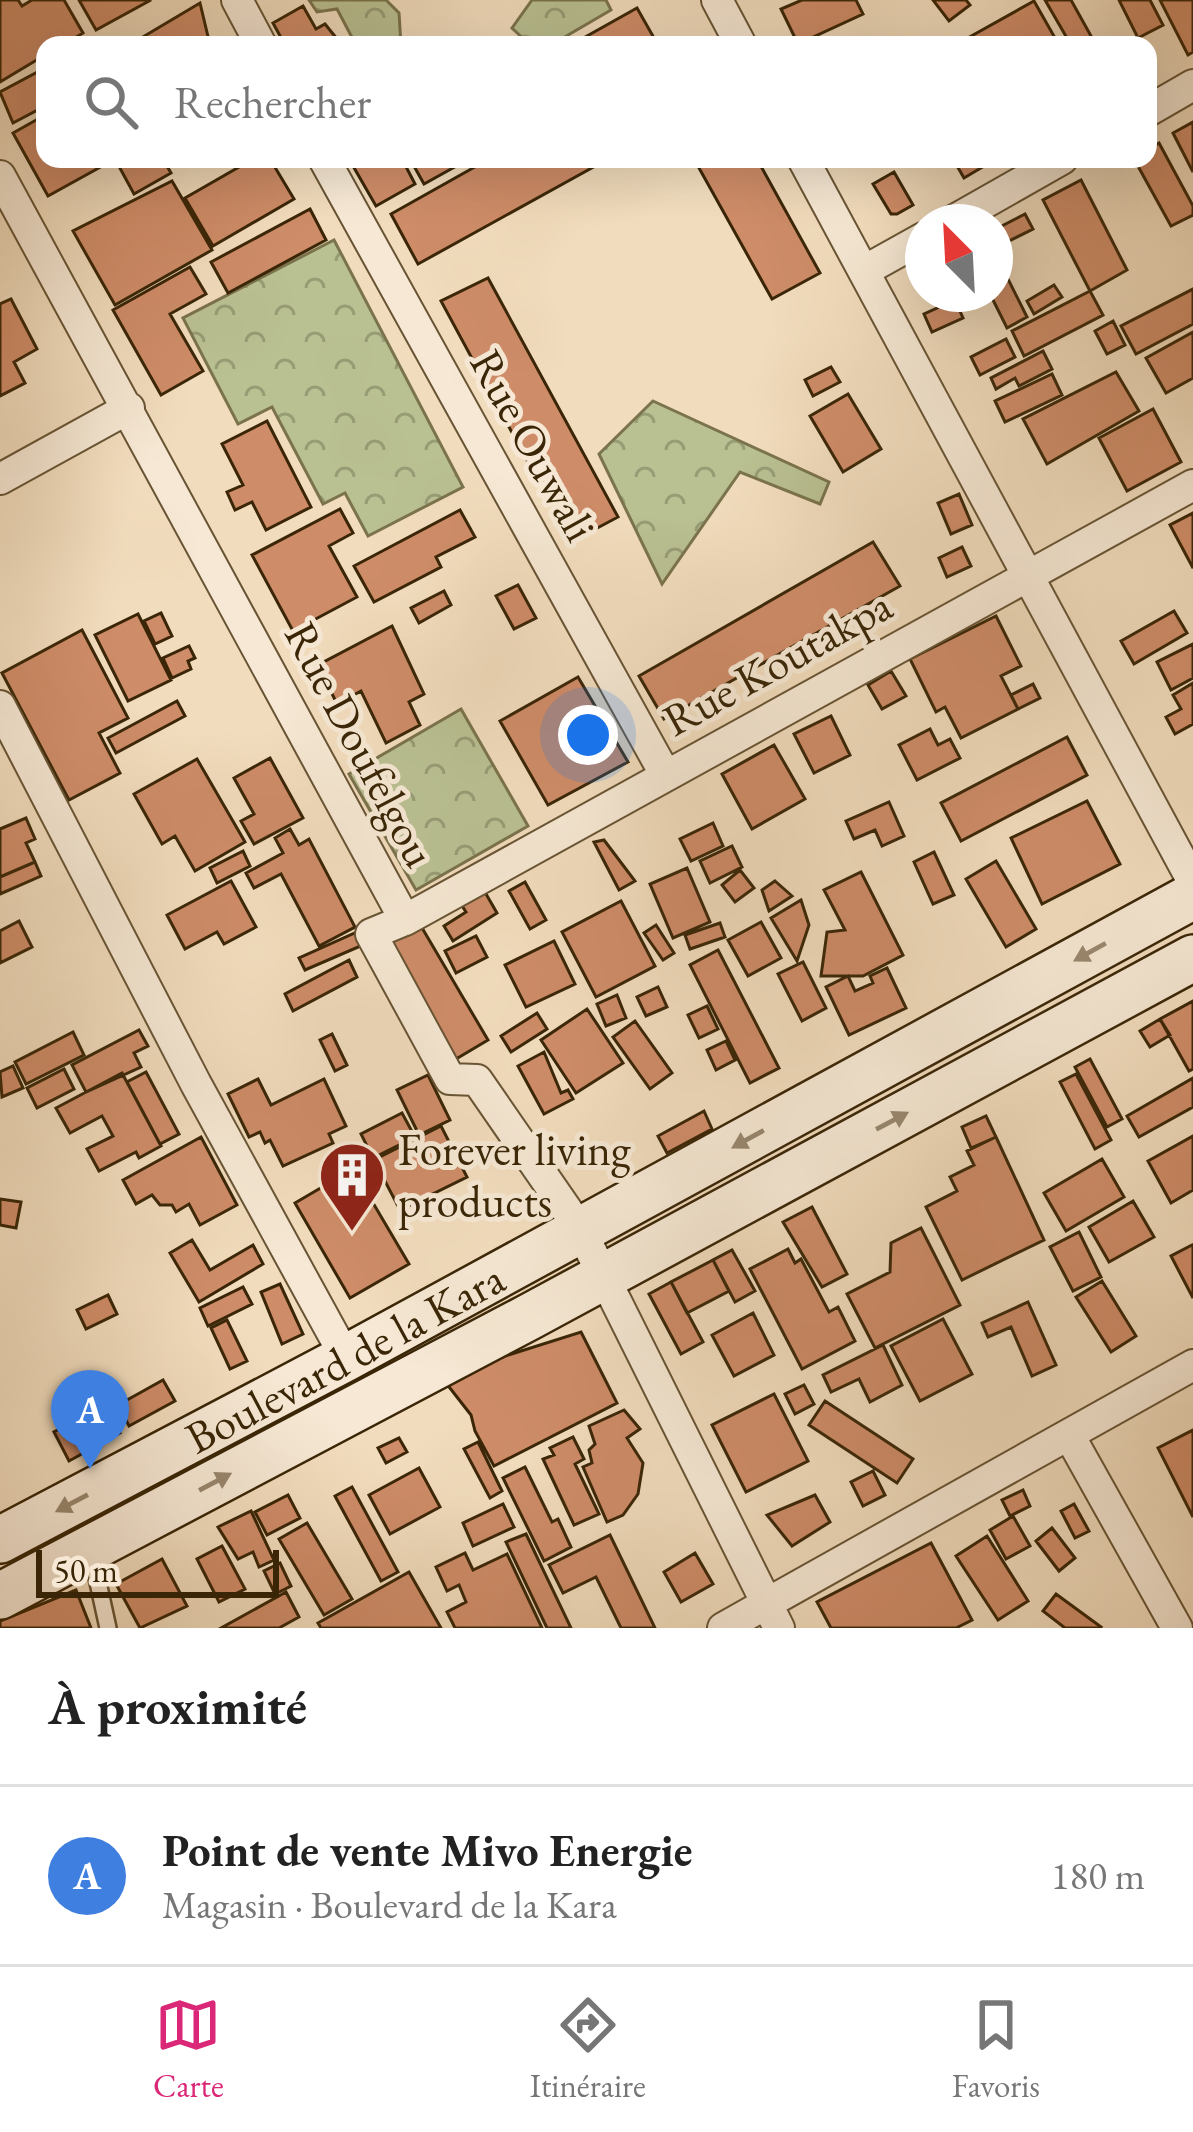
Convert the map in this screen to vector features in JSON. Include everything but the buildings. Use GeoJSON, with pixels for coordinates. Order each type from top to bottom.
{"type":"FeatureCollection","features":[{"type":"Feature","properties":{"kind":"main road","name":"Boulevard de la Kara"},"geometry":{"type":"LineString","coordinates":[[0,1540],[346,1358],[1193,896]]}},
{"type":"Feature","properties":{"kind":"main road","name":"Boulevard de la Kara"},"geometry":{"type":"LineString","coordinates":[[0,1596],[1193,958]]}},
{"type":"Feature","properties":{"kind":"street"},"geometry":{"type":"LineString","coordinates":[[237,0],[257,36]]}},
{"type":"Feature","properties":{"kind":"street"},"geometry":{"type":"LineString","coordinates":[[717,0],[736,36]]}},
{"type":"Feature","properties":{"kind":"street"},"geometry":{"type":"LineString","coordinates":[[1157,105],[1193,85]]}},
{"type":"Feature","properties":{"kind":"street","name":"Rue Ouwali"},"geometry":{"type":"LineString","coordinates":[[329,168],[665,774]]}},
{"type":"Feature","properties":{"kind":"street"},"geometry":{"type":"LineString","coordinates":[[808,168],[1193,882]]}},
{"type":"Feature","properties":{"kind":"street"},"geometry":{"type":"LineString","coordinates":[[983,204],[1046,168]]}},
{"type":"Feature","properties":{"kind":"street","name":"Rue Doufelgou"},"geometry":{"type":"LineString","coordinates":[[0,176],[405,920],[371,934],[450,1079],[477,1080],[580,1228],[772,1616]]}},
{"type":"Feature","properties":{"kind":"street"},"geometry":{"type":"LineString","coordinates":[[864,271],[905,248]]}},
{"type":"Feature","properties":{"kind":"street"},"geometry":{"type":"LineString","coordinates":[[0,479],[129,408]]}},
{"type":"Feature","properties":{"kind":"street","name":"Rue Koutakpa"},"geometry":{"type":"LineString","coordinates":[[405,920],[1193,485]]}},
{"type":"Feature","properties":{"kind":"street"},"geometry":{"type":"LineString","coordinates":[[0,706],[196,1084],[346,1358]]}},
{"type":"Feature","properties":{"kind":"street"},"geometry":{"type":"LineString","coordinates":[[723,1628],[772,1616],[1193,1365]]}},
{"type":"Feature","properties":{"kind":"street"},"geometry":{"type":"LineString","coordinates":[[1069,1435],[1178,1628]]}},
{"type":"Feature","properties":{"kind":"lane"},"geometry":{"type":"LineString","coordinates":[[91,1548],[108,1628]]}},
{"type":"Feature","properties":{"kind":"green space"},"geometry":{"type":"Polygon","coordinates":[[[309,0],[386,0],[399,13],[400,36],[351,36],[337,9],[317,12],[309,0]]]}},
{"type":"Feature","properties":{"kind":"green space"},"geometry":{"type":"Polygon","coordinates":[[[532,0],[606,0],[611,10],[566,36],[520,36],[512,28],[532,0]]]}},
{"type":"Feature","properties":{"kind":"green space"},"geometry":{"type":"Polygon","coordinates":[[[334,240],[463,487],[368,536],[345,493],[323,504],[272,407],[238,424],[183,318],[334,240]]]}},
{"type":"Feature","properties":{"kind":"green space"},"geometry":{"type":"Polygon","coordinates":[[[653,401],[829,482],[820,504],[740,472],[662,584],[599,454],[653,401]]]}},
{"type":"Feature","properties":{"kind":"green space"},"geometry":{"type":"Polygon","coordinates":[[[461,709],[528,826],[416,890],[349,774],[461,709]]]}},
{"type":"Feature","properties":{"kind":"place","name":"Forever living products"},"geometry":{"type":"Point","coordinates":[352,1234]}},
{"type":"Feature","properties":{"kind":"place","name":"Point de vente Mivo Energie"},"geometry":{"type":"Point","coordinates":[90,1469]}}]}
